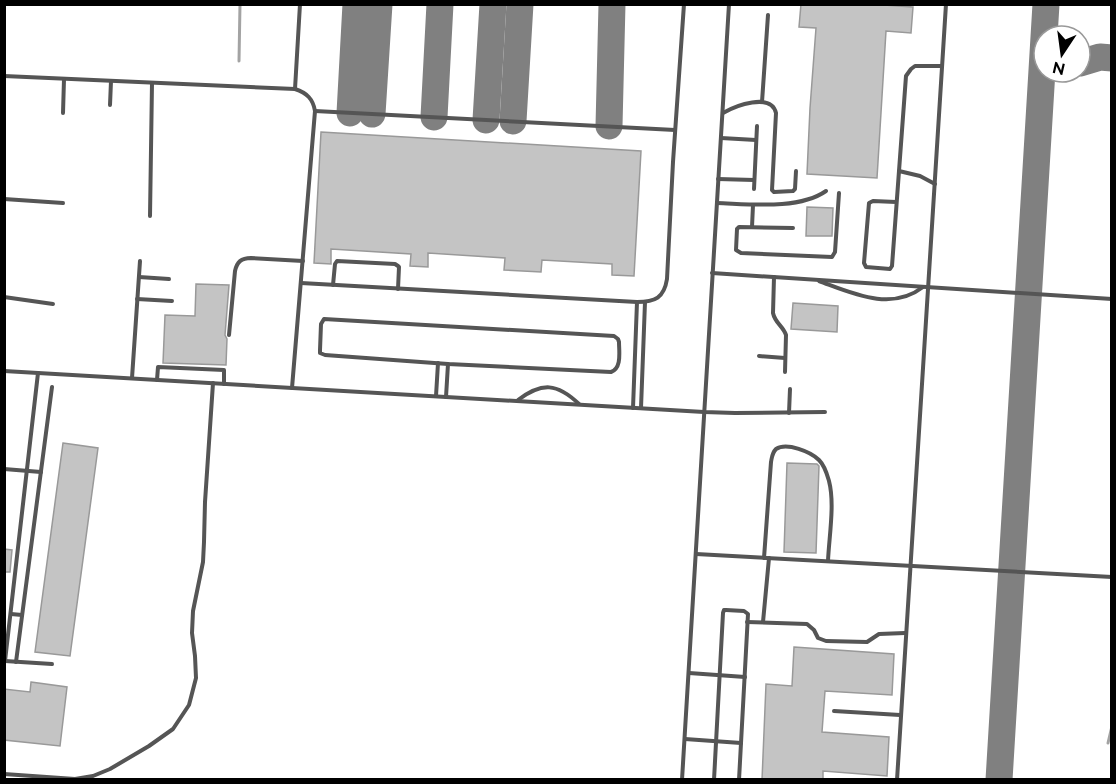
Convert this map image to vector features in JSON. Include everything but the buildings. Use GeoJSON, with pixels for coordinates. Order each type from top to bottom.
{"type":"FeatureCollection","features":[{"type":"Feature","properties":{"kind":"lane"},"geometry":{"type":"LineString","coordinates":[[295,89],[300,4]]}},
{"type":"Feature","properties":{"kind":"lane"},"geometry":{"type":"LineString","coordinates":[[301,283],[637,302],[653,301],[666,288],[684,4]]}},
{"type":"Feature","properties":{"kind":"lane"},"geometry":{"type":"LineString","coordinates":[[682,780],[729,4]]}},
{"type":"Feature","properties":{"kind":"lane"},"geometry":{"type":"LineString","coordinates":[[897,780],[926,286],[946,4]]}},
{"type":"Feature","properties":{"kind":"lane"},"geometry":{"type":"LineString","coordinates":[[762,102],[768,15]]}},
{"type":"Feature","properties":{"kind":"lane"},"geometry":{"type":"LineString","coordinates":[[896,202],[869,202],[864,263],[866,267],[887,270],[891,268],[906,76],[915,66],[942,66]]}},
{"type":"Feature","properties":{"kind":"lane"},"geometry":{"type":"LineString","coordinates":[[4,76],[295,89],[304,92],[309,97],[314,103],[315,111],[292,388]]}},
{"type":"Feature","properties":{"kind":"lane"},"geometry":{"type":"LineString","coordinates":[[63,113],[64,79]]}},
{"type":"Feature","properties":{"kind":"lane"},"geometry":{"type":"LineString","coordinates":[[110,105],[111,81]]}},
{"type":"Feature","properties":{"kind":"lane"},"geometry":{"type":"LineString","coordinates":[[150,216],[152,83]]}},
{"type":"Feature","properties":{"kind":"lane"},"geometry":{"type":"LineString","coordinates":[[722,114],[737,106],[762,102],[772,104],[776,113],[772,190],[774,192],[793,191],[796,171]]}},
{"type":"Feature","properties":{"kind":"lane"},"geometry":{"type":"LineString","coordinates":[[315,111],[675,130]]}},
{"type":"Feature","properties":{"kind":"lane"},"geometry":{"type":"LineString","coordinates":[[754,189],[757,126]]}},
{"type":"Feature","properties":{"kind":"lane"},"geometry":{"type":"LineString","coordinates":[[721,138],[756,140]]}},
{"type":"Feature","properties":{"kind":"lane"},"geometry":{"type":"LineString","coordinates":[[898,171],[920,176],[935,184]]}},
{"type":"Feature","properties":{"kind":"lane"},"geometry":{"type":"LineString","coordinates":[[718,179],[754,180]]}},
{"type":"Feature","properties":{"kind":"lane"},"geometry":{"type":"LineString","coordinates":[[717,203],[796,203],[819,196],[826,191]]}},
{"type":"Feature","properties":{"kind":"lane"},"geometry":{"type":"LineString","coordinates":[[793,228],[742,227],[737,229],[736,247],[738,252],[832,256],[835,252],[839,193]]}},
{"type":"Feature","properties":{"kind":"lane"},"geometry":{"type":"LineString","coordinates":[[4,199],[63,203]]}},
{"type":"Feature","properties":{"kind":"lane"},"geometry":{"type":"LineString","coordinates":[[752,227],[753,204]]}},
{"type":"Feature","properties":{"kind":"lane"},"geometry":{"type":"LineString","coordinates":[[229,335],[235,271],[240,261],[251,258],[303,261]]}},
{"type":"Feature","properties":{"kind":"lane"},"geometry":{"type":"LineString","coordinates":[[132,378],[140,261]]}},
{"type":"Feature","properties":{"kind":"lane"},"geometry":{"type":"LineString","coordinates":[[333,285],[337,261],[397,264],[399,267],[398,289]]}},
{"type":"Feature","properties":{"kind":"lane"},"geometry":{"type":"LineString","coordinates":[[712,273],[1112,299]]}},
{"type":"Feature","properties":{"kind":"lane"},"geometry":{"type":"LineString","coordinates":[[139,277],[170,279]]}},
{"type":"Feature","properties":{"kind":"lane"},"geometry":{"type":"LineString","coordinates":[[774,277],[774,318],[786,335],[785,372]]}},
{"type":"Feature","properties":{"kind":"lane"},"geometry":{"type":"LineString","coordinates":[[816,279],[865,297],[882,300],[901,298],[926,286]]}},
{"type":"Feature","properties":{"kind":"lane"},"geometry":{"type":"LineString","coordinates":[[4,297],[53,304]]}},
{"type":"Feature","properties":{"kind":"lane"},"geometry":{"type":"LineString","coordinates":[[137,299],[172,301]]}},
{"type":"Feature","properties":{"kind":"lane"},"geometry":{"type":"LineString","coordinates":[[633,408],[637,302]]}},
{"type":"Feature","properties":{"kind":"lane"},"geometry":{"type":"LineString","coordinates":[[641,408],[645,302]]}},
{"type":"Feature","properties":{"kind":"lane"},"geometry":{"type":"LineString","coordinates":[[327,319],[610,336],[616,337],[619,342],[618,367],[611,372],[448,364],[322,355],[320,350],[322,321],[327,319]]}},
{"type":"Feature","properties":{"kind":"lane"},"geometry":{"type":"LineString","coordinates":[[759,356],[785,358]]}},
{"type":"Feature","properties":{"kind":"lane"},"geometry":{"type":"LineString","coordinates":[[436,396],[438,363]]}},
{"type":"Feature","properties":{"kind":"lane"},"geometry":{"type":"LineString","coordinates":[[446,397],[448,364]]}},
{"type":"Feature","properties":{"kind":"lane"},"geometry":{"type":"LineString","coordinates":[[157,380],[158,367],[224,370],[224,384]]}},
{"type":"Feature","properties":{"kind":"lane"},"geometry":{"type":"LineString","coordinates":[[4,371],[705,412],[825,412]]}},
{"type":"Feature","properties":{"kind":"lane"},"geometry":{"type":"LineString","coordinates":[[38,373],[5,661],[52,664]]}},
{"type":"Feature","properties":{"kind":"lane"},"geometry":{"type":"LineString","coordinates":[[4,774],[75,779],[93,776],[149,747],[172,729],[189,705],[196,678],[192,633],[203,562],[204,502],[213,383]]}},
{"type":"Feature","properties":{"kind":"lane"},"geometry":{"type":"LineString","coordinates":[[16,662],[52,387]]}},
{"type":"Feature","properties":{"kind":"lane"},"geometry":{"type":"LineString","coordinates":[[517,401],[533,390],[549,387],[565,392],[579,405]]}},
{"type":"Feature","properties":{"kind":"lane"},"geometry":{"type":"LineString","coordinates":[[789,412],[790,389]]}},
{"type":"Feature","properties":{"kind":"lane"},"geometry":{"type":"LineString","coordinates":[[763,622],[771,462],[772,454],[784,446],[803,450],[814,456],[826,471],[831,499],[828,561]]}},
{"type":"Feature","properties":{"kind":"lane"},"geometry":{"type":"LineString","coordinates":[[4,469],[41,472]]}},
{"type":"Feature","properties":{"kind":"lane"},"geometry":{"type":"LineString","coordinates":[[696,554],[1112,577]]}},
{"type":"Feature","properties":{"kind":"lane"},"geometry":{"type":"LineString","coordinates":[[714,780],[723,611],[726,610],[746,611],[747,622],[739,780]]}},
{"type":"Feature","properties":{"kind":"lane"},"geometry":{"type":"LineString","coordinates":[[11,614],[22,615]]}},
{"type":"Feature","properties":{"kind":"lane"},"geometry":{"type":"LineString","coordinates":[[747,622],[807,624],[818,638],[826,641],[867,642],[879,634],[905,633]]}},
{"type":"Feature","properties":{"kind":"lane"},"geometry":{"type":"LineString","coordinates":[[689,673],[745,677]]}},
{"type":"Feature","properties":{"kind":"lane"},"geometry":{"type":"LineString","coordinates":[[834,711],[900,715]]}},
{"type":"Feature","properties":{"kind":"lane"},"geometry":{"type":"LineString","coordinates":[[685,739],[741,743]]}},
{"type":"Feature","properties":{"kind":"waterway"},"geometry":{"type":"LineString","coordinates":[[239,61],[240,4]]}},
{"type":"Feature","properties":{"kind":"waterway"},"geometry":{"type":"LineString","coordinates":[[1108,743],[1112,726]]}},
{"type":"Feature","properties":{"kind":"taxiway"},"geometry":{"type":"LineString","coordinates":[[350,113],[356,4]]}},
{"type":"Feature","properties":{"kind":"taxiway"},"geometry":{"type":"LineString","coordinates":[[372,114],[379,4]]}},
{"type":"Feature","properties":{"kind":"taxiway"},"geometry":{"type":"LineString","coordinates":[[434,117],[440,4]]}},
{"type":"Feature","properties":{"kind":"taxiway"},"geometry":{"type":"LineString","coordinates":[[486,120],[493,4]]}},
{"type":"Feature","properties":{"kind":"taxiway"},"geometry":{"type":"LineString","coordinates":[[513,121],[520,4]]}},
{"type":"Feature","properties":{"kind":"taxiway"},"geometry":{"type":"LineString","coordinates":[[609,126],[612,4]]}},
{"type":"Feature","properties":{"kind":"taxiway"},"geometry":{"type":"LineString","coordinates":[[999,780],[1046,4]]}},
{"type":"Feature","properties":{"kind":"taxiway"},"geometry":{"type":"LineString","coordinates":[[1092,59],[1100,57],[1112,58]]}}]}
